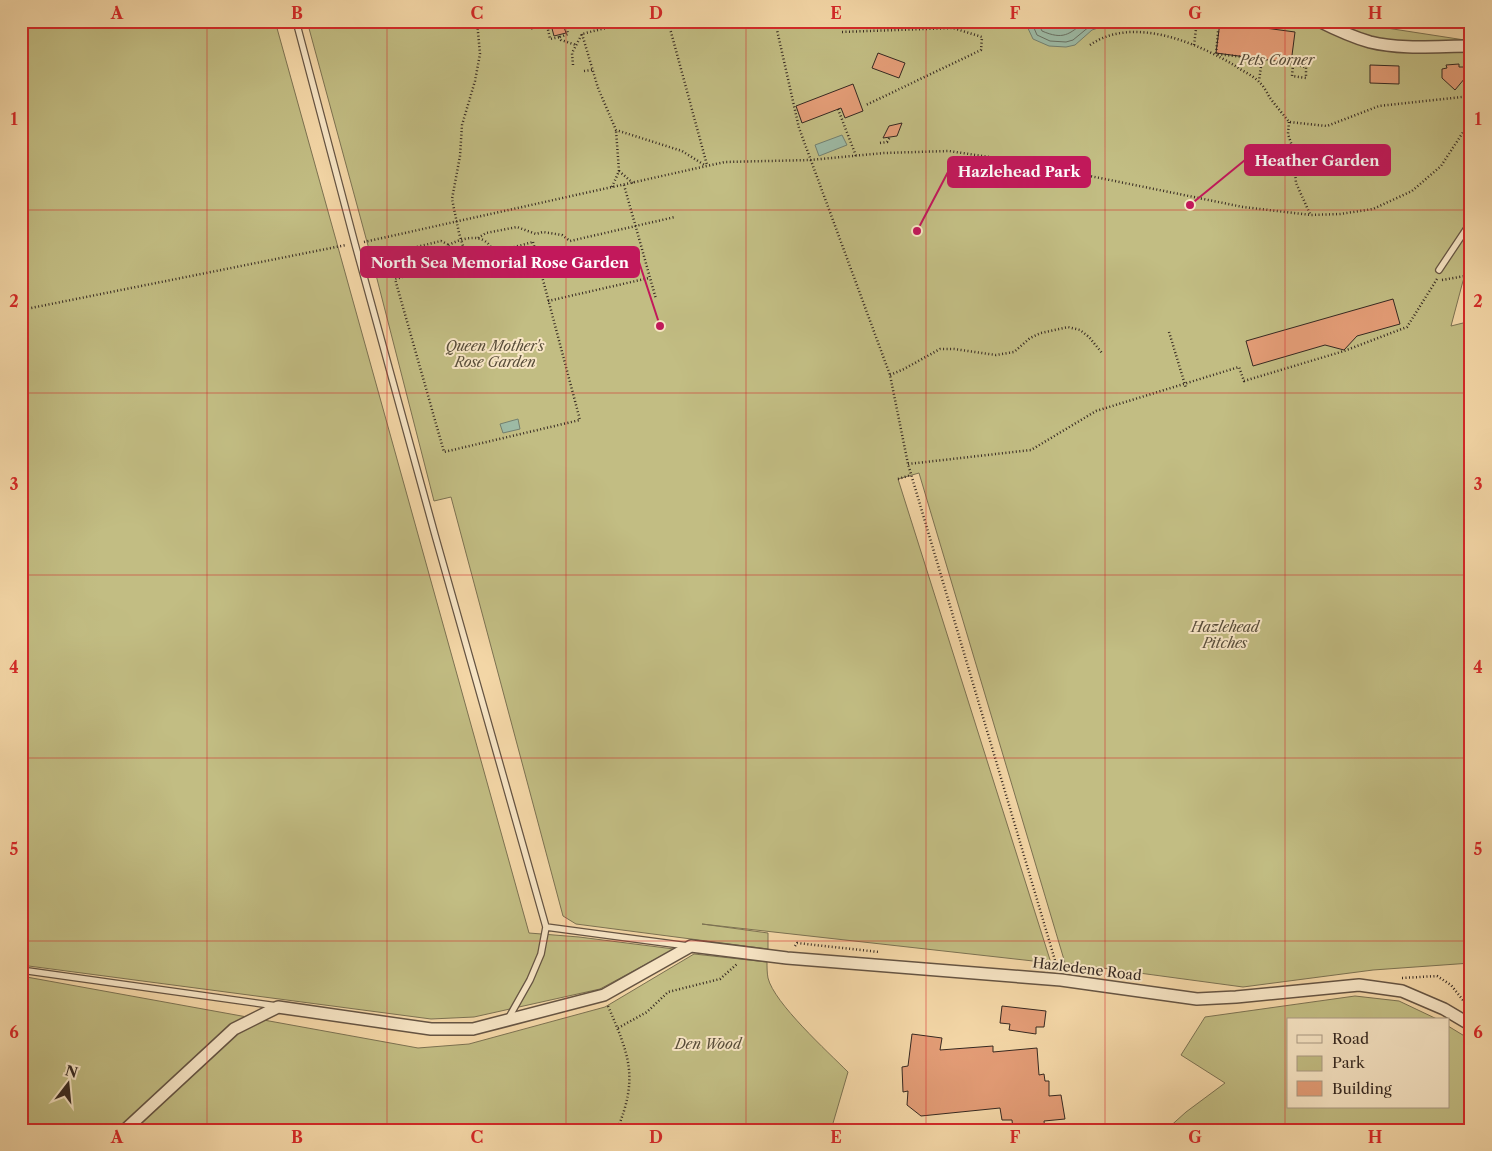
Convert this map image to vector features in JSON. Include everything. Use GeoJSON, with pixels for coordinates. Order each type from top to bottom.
{"type":"FeatureCollection","features":[{"type":"Feature","properties":{"kind":"street"},"geometry":{"type":"LineString","coordinates":[[1319,21],[1342,32],[1378,43],[1400,46],[1471,46]]}},
{"type":"Feature","properties":{"kind":"street"},"geometry":{"type":"LineString","coordinates":[[125,1130],[234,1029],[278,1007],[430,1029],[473,1029],[604,995],[691,946]]}},
{"type":"Feature","properties":{"kind":"street","name":"Hazledene Road"},"geometry":{"type":"LineString","coordinates":[[691,946],[787,958],[1061,980],[1197,999],[1359,985],[1402,991],[1444,1008],[1471,1025]]}},
{"type":"Feature","properties":{"kind":"lane"},"geometry":{"type":"LineString","coordinates":[[296,21],[354,244],[546,927],[541,954],[530,980],[508,1020]]}},
{"type":"Feature","properties":{"kind":"lane"},"geometry":{"type":"LineString","coordinates":[[1439,270],[1471,222]]}},
{"type":"Feature","properties":{"kind":"lane"},"geometry":{"type":"LineString","coordinates":[[546,927],[691,946]]}},
{"type":"Feature","properties":{"kind":"lane"},"geometry":{"type":"LineString","coordinates":[[21,970],[278,1007]]}},
{"type":"Feature","properties":{"kind":"path"},"geometry":{"type":"LineString","coordinates":[[467,259],[452,199],[460,156],[462,126],[475,81],[480,54],[477,21]]}},
{"type":"Feature","properties":{"kind":"path"},"geometry":{"type":"LineString","coordinates":[[527,21],[529,29],[547,23],[550,39],[568,34],[565,21]]}},
{"type":"Feature","properties":{"kind":"path"},"geometry":{"type":"LineString","coordinates":[[576,21],[568,23],[570,28],[596,21]]}},
{"type":"Feature","properties":{"kind":"path"},"geometry":{"type":"LineString","coordinates":[[573,65],[572,53],[582,34],[633,21]]}},
{"type":"Feature","properties":{"kind":"path"},"geometry":{"type":"LineString","coordinates":[[668,21],[708,166]]}},
{"type":"Feature","properties":{"kind":"path"},"geometry":{"type":"LineString","coordinates":[[775,21],[798,128],[890,375],[911,475],[1061,980]]}},
{"type":"Feature","properties":{"kind":"path"},"geometry":{"type":"LineString","coordinates":[[1194,45],[1197,21]]}},
{"type":"Feature","properties":{"kind":"path"},"geometry":{"type":"LineString","coordinates":[[1216,54],[1219,21]]}},
{"type":"Feature","properties":{"kind":"path"},"geometry":{"type":"LineString","coordinates":[[842,32],[953,28],[982,37],[981,50],[866,105]]}},
{"type":"Feature","properties":{"kind":"path"},"geometry":{"type":"LineString","coordinates":[[1090,45],[1098,39],[1129,32],[1175,39],[1216,54],[1259,81],[1289,122],[1288,134],[1293,149],[1296,183],[1311,215]]}},
{"type":"Feature","properties":{"kind":"path"},"geometry":{"type":"LineString","coordinates":[[582,34],[598,88],[616,130],[619,171],[612,188]]}},
{"type":"Feature","properties":{"kind":"path"},"geometry":{"type":"LineString","coordinates":[[560,37],[561,40],[576,45]]}},
{"type":"Feature","properties":{"kind":"path"},"geometry":{"type":"LineString","coordinates":[[1216,54],[1262,59],[1306,67],[1306,78],[1292,76],[1293,65]]}},
{"type":"Feature","properties":{"kind":"path"},"geometry":{"type":"LineString","coordinates":[[1259,81],[1262,59]]}},
{"type":"Feature","properties":{"kind":"path"},"geometry":{"type":"LineString","coordinates":[[584,71],[592,70]]}},
{"type":"Feature","properties":{"kind":"path"},"geometry":{"type":"LineString","coordinates":[[1289,122],[1326,126],[1379,106],[1471,96]]}},
{"type":"Feature","properties":{"kind":"path"},"geometry":{"type":"LineString","coordinates":[[838,109],[856,156]]}},
{"type":"Feature","properties":{"kind":"path"},"geometry":{"type":"LineString","coordinates":[[21,310],[354,244],[726,162],[810,160],[884,153],[949,151],[1016,161],[1243,207],[1311,215],[1340,214],[1373,209],[1412,191],[1441,166],[1471,121]]}},
{"type":"Feature","properties":{"kind":"path"},"geometry":{"type":"LineString","coordinates":[[616,130],[682,150],[708,166]]}},
{"type":"Feature","properties":{"kind":"path"},"geometry":{"type":"LineString","coordinates":[[880,143],[887,142],[890,137]]}},
{"type":"Feature","properties":{"kind":"path"},"geometry":{"type":"LineString","coordinates":[[619,171],[633,183]]}},
{"type":"Feature","properties":{"kind":"path"},"geometry":{"type":"LineString","coordinates":[[624,185],[656,299]]}},
{"type":"Feature","properties":{"kind":"path"},"geometry":{"type":"LineString","coordinates":[[441,266],[440,254],[449,245],[478,238],[486,233],[517,227],[536,234],[543,232],[562,235],[570,241],[675,217]]}},
{"type":"Feature","properties":{"kind":"path"},"geometry":{"type":"LineString","coordinates":[[478,238],[490,244],[493,252]]}},
{"type":"Feature","properties":{"kind":"path"},"geometry":{"type":"LineString","coordinates":[[400,251],[441,241],[449,245]]}},
{"type":"Feature","properties":{"kind":"path"},"geometry":{"type":"LineString","coordinates":[[533,242],[580,420],[444,452],[395,279],[493,252],[533,242]]}},
{"type":"Feature","properties":{"kind":"path"},"geometry":{"type":"LineString","coordinates":[[908,464],[1031,450],[1096,411],[1239,367],[1244,381],[1344,352],[1407,327],[1436,281],[1439,270]]}},
{"type":"Feature","properties":{"kind":"path"},"geometry":{"type":"LineString","coordinates":[[1436,281],[1471,274]]}},
{"type":"Feature","properties":{"kind":"path"},"geometry":{"type":"LineString","coordinates":[[548,301],[650,278]]}},
{"type":"Feature","properties":{"kind":"path"},"geometry":{"type":"LineString","coordinates":[[890,375],[940,350],[954,349],[996,355],[1014,352],[1030,338],[1041,333],[1068,328],[1080,330],[1089,337],[1102,353]]}},
{"type":"Feature","properties":{"kind":"path"},"geometry":{"type":"LineString","coordinates":[[1169,332],[1186,388]]}},
{"type":"Feature","properties":{"kind":"path"},"geometry":{"type":"LineString","coordinates":[[898,479],[911,475]]}},
{"type":"Feature","properties":{"kind":"path"},"geometry":{"type":"LineString","coordinates":[[787,958],[797,943],[884,952]]}},
{"type":"Feature","properties":{"kind":"path"},"geometry":{"type":"LineString","coordinates":[[618,1028],[647,1012],[668,992],[720,979],[748,954]]}},
{"type":"Feature","properties":{"kind":"path"},"geometry":{"type":"LineString","coordinates":[[1398,978],[1437,976],[1451,985],[1471,1010]]}},
{"type":"Feature","properties":{"kind":"path"},"geometry":{"type":"LineString","coordinates":[[604,995],[628,1058],[631,1080],[617,1130]]}},
{"type":"Feature","properties":{"kind":"green space"},"geometry":{"type":"Polygon","coordinates":[[[21,21],[275,21],[529,933],[579,937],[674,949],[600,989],[474,1017],[431,1019],[21,965],[21,21]]]}},
{"type":"Feature","properties":{"kind":"green space"},"geometry":{"type":"Polygon","coordinates":[[[307,21],[1341,21],[1471,41],[1471,262],[1463,281],[1451,326],[1471,321],[1471,963],[1373,970],[1243,987],[1065,963],[919,473],[898,479],[1051,963],[702,924],[768,933],[768,949],[576,924],[563,916],[451,497],[434,501],[376,275],[307,21]]]}},
{"type":"Feature","properties":{"kind":"green space","name":"Den Wood"},"geometry":{"type":"Polygon","coordinates":[[[694,954],[767,962],[768,978],[780,1000],[803,1027],[848,1072],[831,1130],[21,1130],[21,976],[418,1048],[469,1044],[605,1007],[694,954]]]}},
{"type":"Feature","properties":{"kind":"green space"},"geometry":{"type":"Polygon","coordinates":[[[1355,996],[1399,1001],[1435,1018],[1287,1018],[1287,1108],[1450,1108],[1450,1027],[1471,1040],[1471,1130],[1166,1130],[1186,1112],[1225,1083],[1181,1055],[1205,1017],[1355,996]]]}},
{"type":"Feature","properties":{"kind":"water"},"geometry":{"type":"Polygon","coordinates":[[[1110,21],[1110,24],[1092,30],[1075,45],[1066,47],[1049,46],[1033,39],[1025,22],[1110,21]]]}},
{"type":"Feature","properties":{"kind":"water"},"geometry":{"type":"Polygon","coordinates":[[[842,135],[847,145],[819,156],[815,145],[842,135]]]}},
{"type":"Feature","properties":{"kind":"water"},"geometry":{"type":"Polygon","coordinates":[[[518,419],[520,429],[503,433],[500,424],[518,419]]]}},
{"type":"Feature","properties":{"kind":"building"},"geometry":{"type":"Polygon","coordinates":[[[550,21],[562,21],[566,33],[554,36],[550,21]]]}},
{"type":"Feature","properties":{"kind":"building"},"geometry":{"type":"Polygon","coordinates":[[[1220,22],[1295,32],[1291,63],[1216,53],[1220,22]]]}},
{"type":"Feature","properties":{"kind":"building"},"geometry":{"type":"Polygon","coordinates":[[[878,53],[905,63],[899,78],[872,68],[878,53]]]}},
{"type":"Feature","properties":{"kind":"building"},"geometry":{"type":"Polygon","coordinates":[[[1459,64],[1459,67],[1464,67],[1465,78],[1455,90],[1442,78],[1442,69],[1447,68],[1446,65],[1459,64]]]}},
{"type":"Feature","properties":{"kind":"building"},"geometry":{"type":"Polygon","coordinates":[[[1370,65],[1399,66],[1399,84],[1370,83],[1370,65]]]}},
{"type":"Feature","properties":{"kind":"building"},"geometry":{"type":"Polygon","coordinates":[[[853,84],[863,111],[845,118],[841,108],[802,123],[796,106],[853,84]]]}},
{"type":"Feature","properties":{"kind":"building"},"geometry":{"type":"Polygon","coordinates":[[[902,123],[897,136],[883,138],[889,126],[902,123]]]}},
{"type":"Feature","properties":{"kind":"building"},"geometry":{"type":"Polygon","coordinates":[[[1393,299],[1400,324],[1357,336],[1344,350],[1325,345],[1253,366],[1246,341],[1393,299]]]}},
{"type":"Feature","properties":{"kind":"building"},"geometry":{"type":"Polygon","coordinates":[[[1002,1006],[1046,1011],[1044,1027],[1036,1027],[1036,1034],[1009,1030],[1010,1024],[1000,1023],[1002,1006]]]}},
{"type":"Feature","properties":{"kind":"building"},"geometry":{"type":"Polygon","coordinates":[[[912,1034],[942,1038],[940,1050],[993,1046],[993,1052],[1037,1048],[1039,1075],[1044,1074],[1045,1081],[1049,1081],[1049,1096],[1061,1095],[1065,1119],[1044,1121],[1045,1130],[1013,1130],[1012,1120],[1002,1120],[1000,1108],[921,1116],[907,1105],[908,1091],[903,1092],[902,1067],[908,1066],[912,1034]]]}},
{"type":"Feature","properties":{"kind":"waterway"},"geometry":{"type":"LineString","coordinates":[[764,1130],[781,1128]]}},
{"type":"Feature","properties":{"kind":"place","name":"Heather Garden"},"geometry":{"type":"Point","coordinates":[1190,205]}},
{"type":"Feature","properties":{"kind":"place","name":"Hazlehead Park"},"geometry":{"type":"Point","coordinates":[917,231]}},
{"type":"Feature","properties":{"kind":"place","name":"North Sea Memorial Rose Garden"},"geometry":{"type":"Point","coordinates":[660,326]}},
{"type":"Feature","properties":{"kind":"park label","name":"Pets Corner"},"geometry":{"type":"Point","coordinates":[1277,60]}},
{"type":"Feature","properties":{"kind":"park label","name":"Queen Mother's Rose Garden"},"geometry":{"type":"Point","coordinates":[495,354]}},
{"type":"Feature","properties":{"kind":"park label","name":"Hazlehead Pitches"},"geometry":{"type":"Point","coordinates":[1225,636]}}]}
